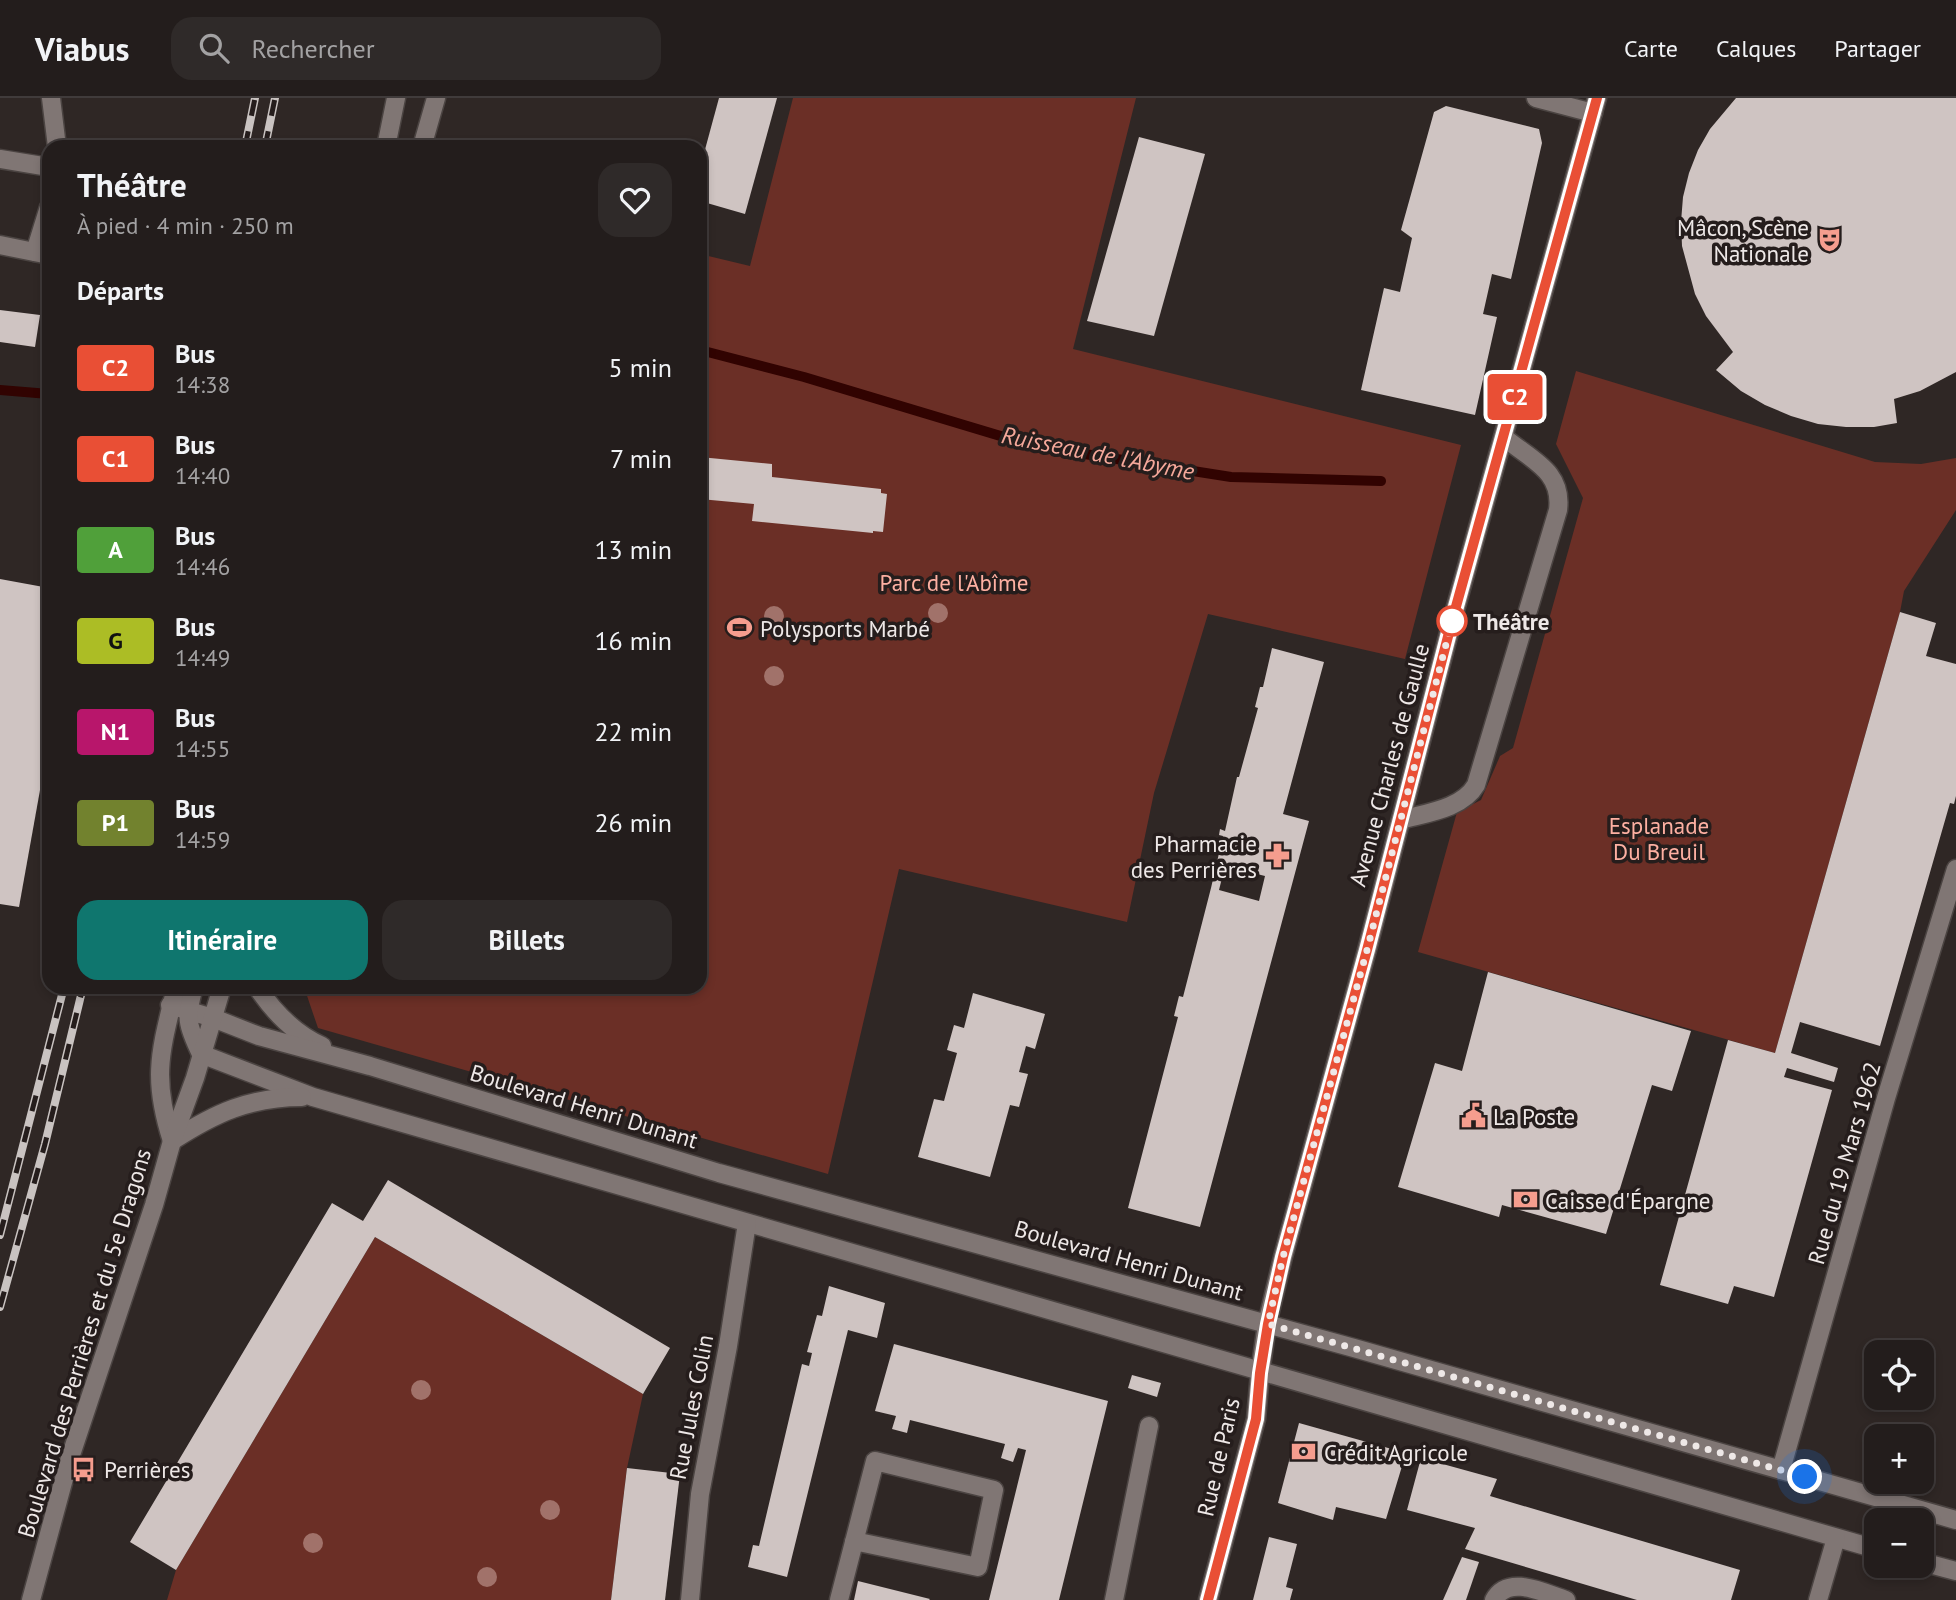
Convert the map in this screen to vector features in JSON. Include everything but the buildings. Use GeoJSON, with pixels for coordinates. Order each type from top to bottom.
{"type":"FeatureCollection","features":[{"type":"Feature","properties":{"kind":"street"},"geometry":{"type":"LineString","coordinates":[[51,98],[56,140]]}},
{"type":"Feature","properties":{"kind":"street"},"geometry":{"type":"LineString","coordinates":[[387,140],[396,98]]}},
{"type":"Feature","properties":{"kind":"street"},"geometry":{"type":"LineString","coordinates":[[424,140],[436,98]]}},
{"type":"Feature","properties":{"kind":"street"},"geometry":{"type":"LineString","coordinates":[[1536,98],[1595,106]]}},
{"type":"Feature","properties":{"kind":"street","name":"Avenue Charles de Gaulle"},"geometry":{"type":"LineString","coordinates":[[1268,1324],[1452,621],[1505,438],[1527,348],[1595,106]]}},
{"type":"Feature","properties":{"kind":"street"},"geometry":{"type":"LineString","coordinates":[[0,159],[42,166]]}},
{"type":"Feature","properties":{"kind":"street"},"geometry":{"type":"LineString","coordinates":[[0,245],[42,253]]}},
{"type":"Feature","properties":{"kind":"street"},"geometry":{"type":"LineString","coordinates":[[1401,820],[1446,807],[1463,799],[1476,785],[1558,510],[1558,485],[1548,472],[1505,438]]}},
{"type":"Feature","properties":{"kind":"street","name":"Rue du 19 Mars 1962"},"geometry":{"type":"LineString","coordinates":[[1782,1470],[1886,1098],[1956,869]]}},
{"type":"Feature","properties":{"kind":"street","name":"Boulevard des Perrières et du 5e Dragons"},"geometry":{"type":"LineString","coordinates":[[172,1141],[162,1110],[158,1067],[174,994]]}},
{"type":"Feature","properties":{"kind":"street"},"geometry":{"type":"LineString","coordinates":[[192,994],[188,1026],[203,1048],[313,1097],[1864,1546]]}},
{"type":"Feature","properties":{"kind":"street","name":"Boulevard des Perrières et du 5e Dragons"},"geometry":{"type":"LineString","coordinates":[[31,1600],[68,1464],[154,1205],[220,994]]}},
{"type":"Feature","properties":{"kind":"street","name":"Boulevard Henri Dunant"},"geometry":{"type":"LineString","coordinates":[[262,994],[307,1039],[370,1066]]}},
{"type":"Feature","properties":{"kind":"street","name":"Boulevard Henri Dunant"},"geometry":{"type":"LineString","coordinates":[[170,1005],[259,1036],[370,1066],[719,1173],[1268,1324],[1956,1520]]}},
{"type":"Feature","properties":{"kind":"street"},"geometry":{"type":"LineString","coordinates":[[172,1141],[213,1116],[251,1102],[279,1097],[313,1097]]}},
{"type":"Feature","properties":{"kind":"street","name":"Rue Jules Colin"},"geometry":{"type":"LineString","coordinates":[[690,1600],[700,1494],[728,1346],[747,1223]]}},
{"type":"Feature","properties":{"kind":"street","name":"Rue de Paris"},"geometry":{"type":"LineString","coordinates":[[1208,1600],[1256,1419],[1268,1324]]}},
{"type":"Feature","properties":{"kind":"street"},"geometry":{"type":"LineString","coordinates":[[1114,1600],[1149,1426]]}},
{"type":"Feature","properties":{"kind":"street"},"geometry":{"type":"LineString","coordinates":[[839,1600],[854,1541],[875,1461],[995,1490],[978,1567],[854,1541]]}},
{"type":"Feature","properties":{"kind":"street"},"geometry":{"type":"LineString","coordinates":[[1818,1600],[1836,1538]]}},
{"type":"Feature","properties":{"kind":"street"},"geometry":{"type":"LineString","coordinates":[[1934,1566],[1956,1572]]}},
{"type":"Feature","properties":{"kind":"street"},"geometry":{"type":"LineString","coordinates":[[1494,1600],[1499,1592],[1508,1586],[1518,1586],[1566,1600]]}},
{"type":"Feature","properties":{"kind":"green space","name":"Parc de l'Abîme"},"geometry":{"type":"Polygon","coordinates":[[[793,98],[1136,98],[1073,349],[1461,445],[1405,659],[1208,614],[1154,793],[1127,922],[899,869],[828,1174],[318,1028],[306,994],[707,994],[707,256],[750,266],[793,98]]]}},
{"type":"Feature","properties":{"kind":"green space","name":"Esplanade Du Breuil"},"geometry":{"type":"Polygon","coordinates":[[[1576,371],[1875,462],[1921,464],[1956,458],[1956,510],[1904,591],[1775,1053],[1418,952],[1457,812],[1481,800],[1500,756],[1513,748],[1583,498],[1556,444],[1576,371]]]}},
{"type":"Feature","properties":{"kind":"green space"},"geometry":{"type":"Polygon","coordinates":[[[375,1237],[643,1394],[627,1468],[611,1600],[167,1600],[176,1570],[375,1237]]]}},
{"type":"Feature","properties":{"kind":"waterway","name":"Ruisseau de l'Abyme"},"geometry":{"type":"LineString","coordinates":[[707,352],[804,377],[1034,446],[1231,477],[1381,481]]}},
{"type":"Feature","properties":{"kind":"waterway","name":"Ruisseau de l'Abyme"},"geometry":{"type":"LineString","coordinates":[[0,390],[42,393]]}},
{"type":"Feature","properties":{"kind":"railway"},"geometry":{"type":"LineString","coordinates":[[246,140],[255,98]]}},
{"type":"Feature","properties":{"kind":"railway"},"geometry":{"type":"LineString","coordinates":[[266,140],[275,98]]}},
{"type":"Feature","properties":{"kind":"railway"},"geometry":{"type":"LineString","coordinates":[[0,1235],[62,994]]}},
{"type":"Feature","properties":{"kind":"railway"},"geometry":{"type":"LineString","coordinates":[[0,1307],[45,1144],[81,994]]}},
{"type":"Feature","properties":{"kind":"bus line","name":"C2"},"geometry":{"type":"LineString","coordinates":[[1208,1600],[1256,1419],[1268,1324],[1283,1257],[1367,950],[1452,621],[1505,438],[1527,348],[1597,98]]}},
{"type":"Feature","properties":{"kind":"place","name":"Mâcon, Scène Nationale"},"geometry":{"type":"Point","coordinates":[1829,240]}},
{"type":"Feature","properties":{"kind":"place","name":"Théâtre"},"geometry":{"type":"Point","coordinates":[1452,621]}},
{"type":"Feature","properties":{"kind":"place","name":"Polysports Marbé"},"geometry":{"type":"Point","coordinates":[740,628]}},
{"type":"Feature","properties":{"kind":"place","name":"Pharmacie des Perrières"},"geometry":{"type":"Point","coordinates":[1277,856]}},
{"type":"Feature","properties":{"kind":"place","name":"La Poste"},"geometry":{"type":"Point","coordinates":[1473,1116]}},
{"type":"Feature","properties":{"kind":"place","name":"Caisse d'Épargne"},"geometry":{"type":"Point","coordinates":[1525,1200]}},
{"type":"Feature","properties":{"kind":"place","name":"Crédit Agricole"},"geometry":{"type":"Point","coordinates":[1304,1452]}},
{"type":"Feature","properties":{"kind":"place","name":"Perrières"},"geometry":{"type":"Point","coordinates":[84,1469]}},
{"type":"Feature","properties":{"kind":"route"},"geometry":{"type":"LineString","coordinates":[[1452,621],[1367,950],[1283,1257],[1268,1324],[1805,1477]]}}]}
